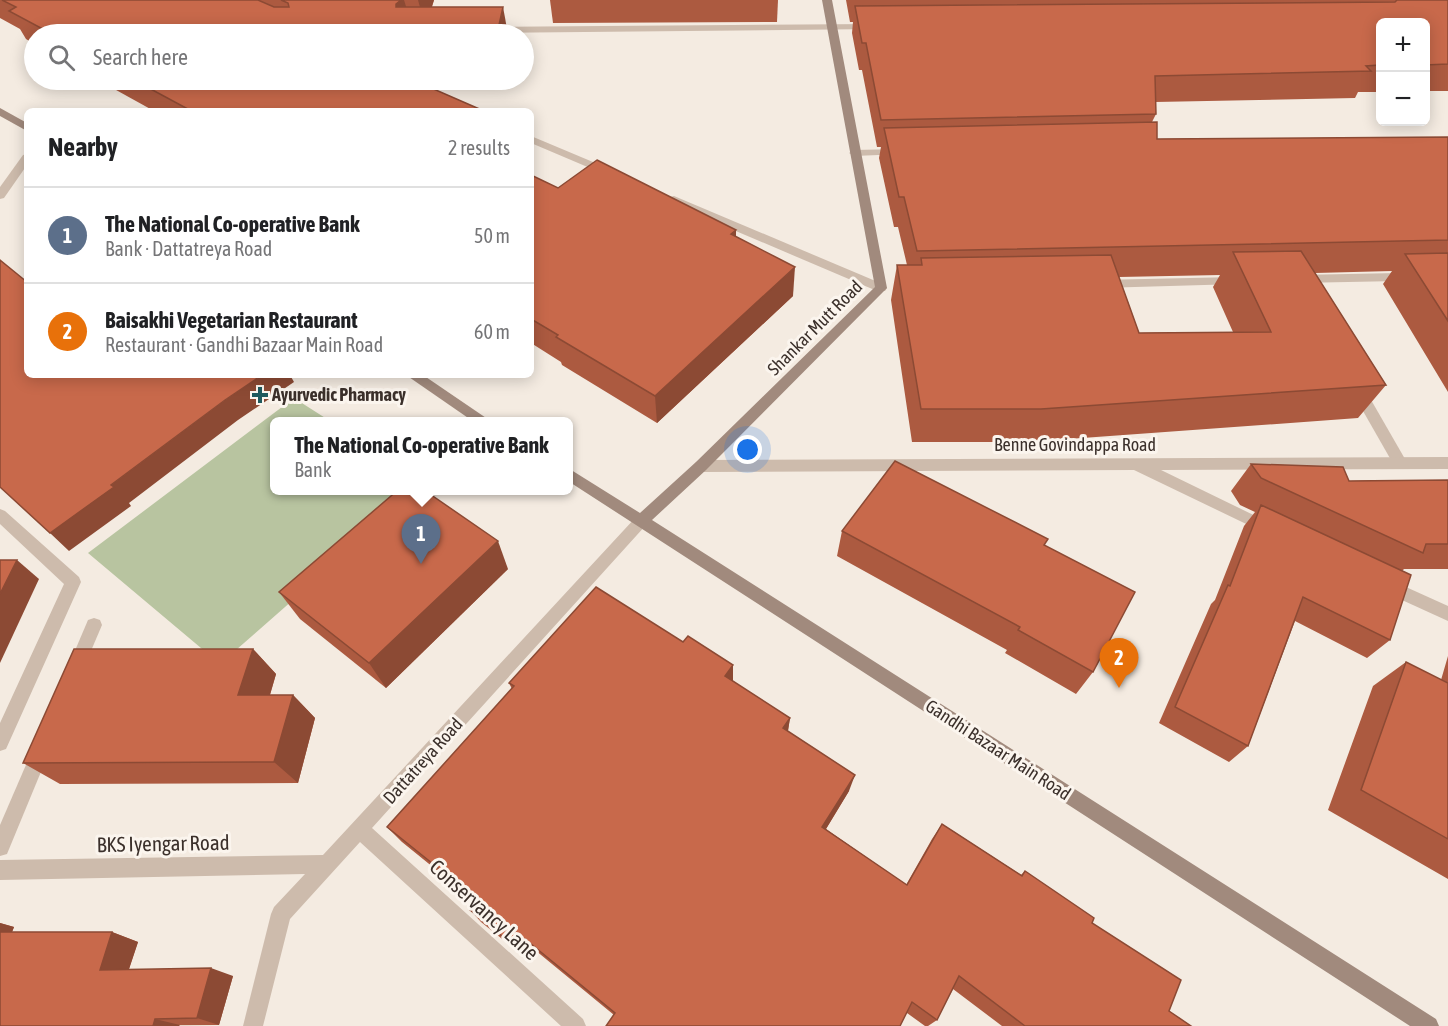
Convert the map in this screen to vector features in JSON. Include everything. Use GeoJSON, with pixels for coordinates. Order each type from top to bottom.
{"type":"FeatureCollection","features":[{"type":"Feature","properties":{"kind":"street","name":"Shankar Mutt Road"},"geometry":{"type":"LineString","coordinates":[[641,521],[886,288],[854,153],[827,0]]}},
{"type":"Feature","properties":{"kind":"street"},"geometry":{"type":"LineString","coordinates":[[534,30],[880,27]]}},
{"type":"Feature","properties":{"kind":"street"},"geometry":{"type":"LineString","coordinates":[[0,111],[24,126]]}},
{"type":"Feature","properties":{"kind":"street"},"geometry":{"type":"LineString","coordinates":[[534,140],[618,177]]}},
{"type":"Feature","properties":{"kind":"street"},"geometry":{"type":"LineString","coordinates":[[854,153],[913,152]]}},
{"type":"Feature","properties":{"kind":"street"},"geometry":{"type":"LineString","coordinates":[[0,195],[24,161]]}},
{"type":"Feature","properties":{"kind":"street"},"geometry":{"type":"LineString","coordinates":[[662,195],[886,288]]}},
{"type":"Feature","properties":{"kind":"street"},"geometry":{"type":"LineString","coordinates":[[1281,280],[1448,276]]}},
{"type":"Feature","properties":{"kind":"street"},"geometry":{"type":"LineString","coordinates":[[1089,284],[1245,280]]}},
{"type":"Feature","properties":{"kind":"street"},"geometry":{"type":"LineString","coordinates":[[1348,372],[1400,463]]}},
{"type":"Feature","properties":{"kind":"street"},"geometry":{"type":"LineString","coordinates":[[418,378],[477,417]]}},
{"type":"Feature","properties":{"kind":"street","name":"Benne Govindappa Road"},"geometry":{"type":"LineString","coordinates":[[701,466],[1448,463]]}},
{"type":"Feature","properties":{"kind":"street"},"geometry":{"type":"LineString","coordinates":[[1135,464],[1281,534]]}},
{"type":"Feature","properties":{"kind":"street","name":"Gandhi Bazaar Main Road"},"geometry":{"type":"LineString","coordinates":[[573,477],[1429,1026]]}},
{"type":"Feature","properties":{"kind":"street"},"geometry":{"type":"LineString","coordinates":[[0,515],[73,582],[0,743]]}},
{"type":"Feature","properties":{"kind":"street","name":"Dattatreya Road"},"geometry":{"type":"LineString","coordinates":[[253,1026],[281,914],[361,830],[641,521]]}},
{"type":"Feature","properties":{"kind":"street"},"geometry":{"type":"LineString","coordinates":[[1375,579],[1448,614]]}},
{"type":"Feature","properties":{"kind":"street"},"geometry":{"type":"LineString","coordinates":[[71,679],[94,626]]}},
{"type":"Feature","properties":{"kind":"street"},"geometry":{"type":"LineString","coordinates":[[0,847],[48,733]]}},
{"type":"Feature","properties":{"kind":"street","name":"Conservancy Lane"},"geometry":{"type":"LineString","coordinates":[[361,830],[576,1026]]}},
{"type":"Feature","properties":{"kind":"street","name":"BKS Iyengar Road"},"geometry":{"type":"LineString","coordinates":[[0,870],[327,864]]}},
{"type":"Feature","properties":{"kind":"green space"},"geometry":{"type":"Polygon","coordinates":[[[294,398],[324,417],[270,417],[270,495],[412,495],[220,664],[88,553],[294,398]]]}},
{"type":"Feature","properties":{"kind":"building"},"geometry":{"type":"Polygon","coordinates":[[[2,0],[258,0],[274,7],[289,7],[288,3],[281,0],[401,0],[396,7],[503,7],[499,24],[33,24],[9,11],[16,7],[2,0]]]}},
{"type":"Feature","properties":{"kind":"building"},"geometry":{"type":"Polygon","coordinates":[[[1397,0],[1448,0],[1448,64],[1430,65],[1430,18],[1376,18],[1376,65],[1366,66],[1371,71],[1155,76],[1156,114],[881,120],[866,43],[862,43],[855,6],[1395,2],[1397,0]]]}},
{"type":"Feature","properties":{"kind":"building"},"geometry":{"type":"Polygon","coordinates":[[[153,90],[436,90],[477,108],[186,108],[153,90]]]}},
{"type":"Feature","properties":{"kind":"building"},"geometry":{"type":"Polygon","coordinates":[[[1157,122],[1157,139],[1448,137],[1448,240],[917,251],[904,197],[899,197],[884,128],[1157,122]]]}},
{"type":"Feature","properties":{"kind":"building"},"geometry":{"type":"Polygon","coordinates":[[[597,160],[736,230],[731,234],[795,267],[655,396],[556,337],[558,335],[534,321],[534,176],[558,188],[597,160]]]}},
{"type":"Feature","properties":{"kind":"building"},"geometry":{"type":"Polygon","coordinates":[[[1301,251],[1386,385],[1041,409],[921,409],[897,265],[922,265],[921,258],[1111,255],[1139,333],[1271,332],[1233,252],[1301,251]]]}},
{"type":"Feature","properties":{"kind":"building"},"geometry":{"type":"Polygon","coordinates":[[[1448,253],[1448,321],[1405,254],[1448,253]]]}},
{"type":"Feature","properties":{"kind":"building"},"geometry":{"type":"Polygon","coordinates":[[[0,260],[24,280],[24,378],[258,378],[111,485],[114,487],[50,533],[0,487],[0,260]]]}},
{"type":"Feature","properties":{"kind":"building"},"geometry":{"type":"Polygon","coordinates":[[[895,461],[1048,539],[1044,545],[1135,592],[1093,672],[1018,630],[1020,627],[842,531],[895,461]]]}},
{"type":"Feature","properties":{"kind":"building"},"geometry":{"type":"Polygon","coordinates":[[[1251,464],[1343,467],[1349,481],[1448,480],[1448,544],[1426,544],[1423,553],[1261,478],[1251,464]]]}},
{"type":"Feature","properties":{"kind":"building"},"geometry":{"type":"Polygon","coordinates":[[[392,495],[431,495],[498,541],[369,663],[279,592],[392,495]]]}},
{"type":"Feature","properties":{"kind":"building"},"geometry":{"type":"Polygon","coordinates":[[[1261,505],[1411,575],[1390,640],[1303,597],[1248,746],[1175,707],[1228,585],[1230,586],[1261,505]]]}},
{"type":"Feature","properties":{"kind":"building"},"geometry":{"type":"Polygon","coordinates":[[[0,560],[17,560],[0,594],[0,560]]]}},
{"type":"Feature","properties":{"kind":"building"},"geometry":{"type":"Polygon","coordinates":[[[596,587],[683,642],[688,636],[733,665],[725,676],[790,718],[783,728],[855,775],[822,827],[907,885],[942,824],[1022,876],[1025,871],[1094,918],[1092,923],[1181,980],[1169,1011],[1191,1026],[1025,1026],[959,976],[937,1020],[912,1002],[900,1026],[606,1026],[615,1013],[525,939],[518,949],[470,910],[478,900],[387,827],[514,686],[509,683],[596,587]]]}},
{"type":"Feature","properties":{"kind":"building"},"geometry":{"type":"Polygon","coordinates":[[[74,649],[253,649],[238,695],[293,695],[274,762],[23,763],[74,649]]]}},
{"type":"Feature","properties":{"kind":"building"},"geometry":{"type":"Polygon","coordinates":[[[1406,662],[1448,683],[1448,839],[1361,790],[1406,662]]]}},
{"type":"Feature","properties":{"kind":"building"},"geometry":{"type":"Polygon","coordinates":[[[0,932],[112,932],[100,970],[211,968],[197,1018],[155,1019],[153,1026],[0,1026],[0,932]]]}},
{"type":"Feature","properties":{"kind":"place","name":"Ayurvedic Pharmacy"},"geometry":{"type":"Point","coordinates":[260,395]}},
{"type":"Feature","properties":{"kind":"place","name":"The National Co-operative Bank"},"geometry":{"type":"Point","coordinates":[421,564]}},
{"type":"Feature","properties":{"kind":"place","name":"Baisakhi Vegetarian Restaurant"},"geometry":{"type":"Point","coordinates":[1119,688]}}]}
